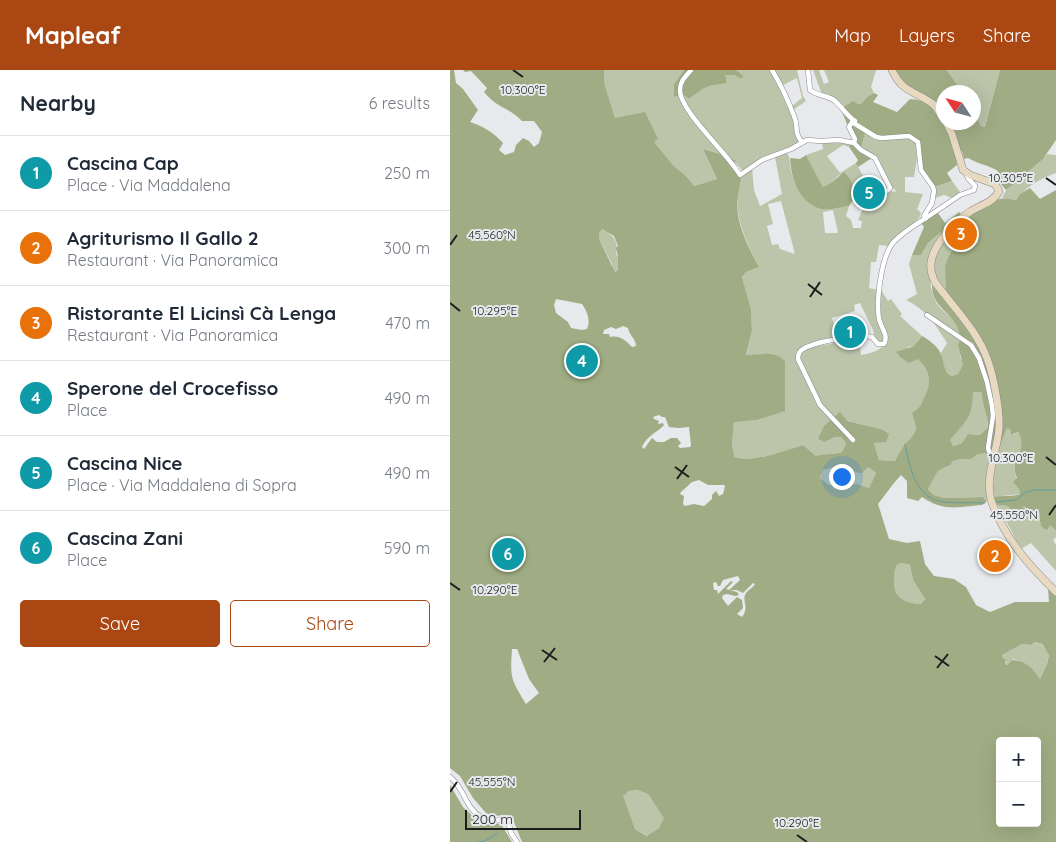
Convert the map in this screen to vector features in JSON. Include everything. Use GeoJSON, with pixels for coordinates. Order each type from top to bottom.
{"type":"FeatureCollection","features":[{"type":"Feature","properties":{"kind":"street"},"geometry":{"type":"LineString","coordinates":[[691,70],[682,81],[680,96],[692,116],[740,175],[762,160],[791,149],[810,139],[821,141],[839,140],[854,143],[860,150],[875,158],[890,188],[895,192]]}},
{"type":"Feature","properties":{"kind":"street"},"geometry":{"type":"LineString","coordinates":[[772,70],[781,85],[795,118],[796,131],[802,142]]}},
{"type":"Feature","properties":{"kind":"street"},"geometry":{"type":"LineString","coordinates":[[808,70],[810,90],[814,93],[828,96],[864,129]]}},
{"type":"Feature","properties":{"kind":"street"},"geometry":{"type":"LineString","coordinates":[[892,70],[901,84],[910,92],[936,107]]}},
{"type":"Feature","properties":{"kind":"street"},"geometry":{"type":"LineString","coordinates":[[849,116],[849,125],[855,139],[854,143]]}},
{"type":"Feature","properties":{"kind":"street"},"geometry":{"type":"LineString","coordinates":[[849,125],[854,123],[876,137],[909,136],[918,142],[921,170],[934,191],[932,203],[924,216],[926,218]]}},
{"type":"Feature","properties":{"kind":"street"},"geometry":{"type":"LineString","coordinates":[[853,440],[820,405],[798,356],[803,349],[820,344],[866,336],[872,337],[878,344],[884,344],[886,337],[878,314],[879,291],[884,261],[893,243],[960,195],[974,190],[975,186],[961,166],[956,145],[949,130]]}},
{"type":"Feature","properties":{"kind":"street"},"geometry":{"type":"LineString","coordinates":[[966,173],[995,184],[998,187],[998,193],[995,198],[971,212],[952,227],[936,248],[930,268],[935,282],[976,336],[988,362],[998,414],[998,430],[989,480],[991,499],[1006,532],[1022,556],[1056,592]]}},
{"type":"Feature","properties":{"kind":"street"},"geometry":{"type":"LineString","coordinates":[[876,195],[888,191],[890,188]]}},
{"type":"Feature","properties":{"kind":"street"},"geometry":{"type":"LineString","coordinates":[[927,315],[971,345],[979,358],[992,406],[993,416],[988,448],[992,460]]}},
{"type":"Feature","properties":{"kind":"street"},"geometry":{"type":"LineString","coordinates":[[450,777],[459,785],[466,801],[480,817],[494,821],[504,819],[508,821],[511,833],[517,842]]}},
{"type":"Feature","properties":{"kind":"green space"},"geometry":{"type":"Polygon","coordinates":[[[450,70],[454,70],[456,83],[463,89],[478,110],[470,122],[488,130],[500,139],[503,143],[499,150],[505,155],[514,152],[516,145],[523,138],[534,147],[539,143],[542,132],[534,121],[522,121],[493,101],[484,92],[487,88],[471,71],[465,72],[463,70],[604,70],[604,82],[615,118],[645,112],[658,139],[654,142],[694,186],[717,179],[703,149],[724,155],[736,161],[731,165],[741,176],[737,205],[738,215],[746,242],[759,267],[746,272],[742,277],[751,309],[752,331],[746,355],[772,354],[785,361],[785,411],[757,420],[734,422],[732,444],[734,457],[759,457],[803,445],[816,456],[842,452],[846,443],[841,437],[835,437],[825,442],[818,439],[824,426],[840,412],[847,421],[881,429],[889,434],[886,442],[874,443],[879,460],[895,461],[914,434],[916,426],[912,413],[921,405],[927,393],[929,382],[926,368],[918,359],[909,363],[896,352],[914,346],[922,336],[938,349],[942,355],[945,369],[949,374],[952,376],[958,374],[963,365],[958,345],[961,338],[958,328],[937,302],[932,285],[974,337],[986,362],[997,413],[997,430],[991,453],[978,454],[971,459],[953,461],[950,465],[938,471],[928,489],[934,495],[944,498],[983,497],[987,501],[982,505],[944,507],[922,497],[918,501],[907,498],[907,481],[901,475],[878,504],[889,539],[907,543],[920,541],[925,564],[934,576],[954,579],[966,587],[976,605],[990,612],[1015,602],[1049,602],[1048,588],[1056,595],[1056,842],[522,842],[514,822],[507,815],[494,816],[486,813],[473,798],[460,776],[450,768],[450,70]],[[602,229],[599,239],[615,272],[618,270],[616,248],[618,246],[614,236],[602,229]],[[556,299],[554,305],[556,313],[568,322],[571,328],[587,329],[588,316],[582,304],[556,299]],[[623,326],[616,329],[611,327],[604,330],[603,334],[609,334],[610,337],[620,337],[632,347],[636,346],[628,328],[623,326]],[[973,392],[972,408],[968,419],[950,440],[953,446],[962,443],[968,434],[980,435],[988,427],[982,392],[973,392]],[[659,415],[653,417],[659,421],[658,424],[663,423],[664,425],[647,440],[642,447],[644,449],[652,438],[657,442],[664,442],[671,438],[677,438],[681,443],[678,446],[680,448],[690,447],[689,427],[669,427],[665,417],[659,415]],[[846,464],[823,470],[820,478],[829,485],[857,484],[869,488],[876,473],[868,467],[862,473],[852,472],[846,464]],[[699,480],[692,482],[680,494],[684,496],[683,504],[685,506],[694,504],[704,506],[712,499],[712,495],[716,491],[719,496],[723,494],[725,486],[708,485],[699,480]],[[902,563],[897,565],[894,574],[894,586],[898,595],[905,601],[921,604],[925,599],[913,580],[910,565],[902,563]],[[738,576],[723,580],[720,586],[716,582],[713,583],[714,590],[717,590],[718,594],[731,581],[733,582],[726,589],[729,590],[740,580],[738,576]],[[753,583],[743,593],[737,590],[730,590],[737,592],[739,595],[727,594],[723,595],[722,598],[728,606],[737,597],[742,600],[743,608],[737,614],[742,617],[745,610],[745,596],[755,584],[753,583]],[[1035,642],[1031,645],[1022,644],[1002,655],[1007,660],[1005,664],[1007,665],[1012,660],[1025,663],[1035,671],[1040,679],[1049,655],[1042,644],[1035,642]],[[512,649],[511,667],[514,684],[526,704],[539,693],[529,679],[517,649],[512,649]],[[637,790],[629,791],[623,796],[635,829],[647,836],[659,828],[664,818],[648,794],[637,790]]]}},
{"type":"Feature","properties":{"kind":"green space"},"geometry":{"type":"Polygon","coordinates":[[[604,70],[684,70],[674,84],[674,97],[684,95],[689,99],[707,87],[727,83],[724,75],[734,75],[741,79],[744,76],[736,70],[771,70],[794,121],[795,133],[800,142],[743,171],[725,156],[703,149],[717,179],[694,186],[653,142],[615,118],[604,82],[604,70]]]}},
{"type":"Feature","properties":{"kind":"green space"},"geometry":{"type":"Polygon","coordinates":[[[684,70],[736,70],[744,76],[741,79],[734,75],[725,75],[727,83],[707,87],[689,99],[684,95],[674,97],[674,84],[684,70]]]}},
{"type":"Feature","properties":{"kind":"green space"},"geometry":{"type":"Polygon","coordinates":[[[774,70],[797,70],[806,101],[793,110],[774,70]],[[797,78],[783,85],[792,106],[802,98],[797,78]]]}},
{"type":"Feature","properties":{"kind":"green space"},"geometry":{"type":"Polygon","coordinates":[[[813,70],[819,70],[824,84],[829,82],[824,70],[876,70],[871,87],[874,93],[861,104],[856,103],[842,108],[821,92],[813,70]]]}},
{"type":"Feature","properties":{"kind":"green space"},"geometry":{"type":"Polygon","coordinates":[[[894,70],[947,70],[957,85],[936,85],[936,109],[911,91],[894,70]]]}},
{"type":"Feature","properties":{"kind":"green space"},"geometry":{"type":"Polygon","coordinates":[[[947,70],[1000,70],[985,127],[981,126],[981,85],[957,85],[947,70]]]}},
{"type":"Feature","properties":{"kind":"green space"},"geometry":{"type":"Polygon","coordinates":[[[1000,70],[1056,70],[1056,140],[1043,159],[1006,190],[995,177],[998,171],[968,158],[964,159],[952,130],[981,130],[981,126],[985,127],[1000,70]]]}},
{"type":"Feature","properties":{"kind":"green space"},"geometry":{"type":"Polygon","coordinates":[[[874,93],[878,95],[873,102],[897,112],[910,99],[921,101],[936,111],[936,130],[948,130],[956,155],[957,165],[947,173],[952,181],[934,187],[923,169],[919,141],[911,134],[882,137],[865,133],[861,148],[872,158],[858,167],[856,163],[858,160],[849,147],[851,142],[854,141],[842,108],[853,101],[861,104],[874,93]]]}},
{"type":"Feature","properties":{"kind":"green space"},"geometry":{"type":"Polygon","coordinates":[[[865,132],[887,139],[909,138],[916,143],[917,159],[914,177],[905,177],[905,192],[923,194],[917,209],[921,213],[919,218],[889,246],[879,245],[876,262],[871,262],[869,288],[878,290],[877,315],[885,337],[882,343],[876,341],[873,330],[860,303],[854,305],[855,311],[832,318],[835,329],[847,328],[844,338],[804,349],[859,338],[861,355],[879,349],[886,341],[880,313],[881,290],[888,301],[891,299],[902,314],[900,316],[922,336],[914,346],[907,347],[924,364],[929,373],[930,388],[919,410],[914,436],[901,450],[895,461],[879,460],[874,443],[881,429],[847,421],[825,442],[835,437],[841,437],[846,443],[842,452],[816,456],[803,445],[759,457],[733,457],[734,421],[757,420],[784,411],[785,361],[771,354],[746,356],[752,331],[751,309],[742,277],[746,272],[759,267],[743,232],[738,214],[741,176],[752,167],[754,190],[760,206],[782,194],[775,157],[787,153],[795,183],[801,195],[815,207],[821,209],[849,206],[846,216],[851,220],[853,228],[861,228],[862,221],[858,220],[864,206],[875,203],[879,198],[878,196],[896,191],[891,186],[877,158],[861,149],[865,132]],[[781,201],[768,204],[773,224],[767,226],[772,245],[778,244],[780,249],[795,254],[781,201]],[[833,210],[823,212],[825,233],[838,233],[833,210]]]}},
{"type":"Feature","properties":{"kind":"green space"},"geometry":{"type":"Polygon","coordinates":[[[832,140],[846,142],[850,145],[849,147],[843,145],[827,156],[840,173],[856,163],[864,178],[867,176],[871,183],[866,183],[856,196],[851,180],[839,175],[831,183],[823,187],[806,155],[823,149],[822,142],[832,140]]]}},
{"type":"Feature","properties":{"kind":"green space"},"geometry":{"type":"Polygon","coordinates":[[[1047,154],[1056,155],[1056,173],[1034,184],[1016,200],[1002,198],[1016,180],[1047,154]]]}},
{"type":"Feature","properties":{"kind":"green space"},"geometry":{"type":"Polygon","coordinates":[[[806,155],[823,187],[844,172],[851,180],[856,196],[849,206],[821,209],[813,206],[802,196],[794,182],[790,158],[800,159],[806,155]]]}},
{"type":"Feature","properties":{"kind":"green space"},"geometry":{"type":"Polygon","coordinates":[[[952,181],[961,193],[952,198],[944,195],[935,198],[934,187],[952,181]]]}},
{"type":"Feature","properties":{"kind":"green space"},"geometry":{"type":"Polygon","coordinates":[[[1030,188],[1040,199],[1056,190],[1056,531],[1050,525],[1047,530],[1042,527],[1039,512],[1031,512],[1024,506],[1027,515],[1015,521],[1009,507],[998,506],[993,497],[1020,494],[1019,489],[1013,482],[1017,478],[1015,464],[1022,444],[1021,439],[1018,432],[1011,435],[1011,430],[1007,428],[1000,446],[997,447],[994,372],[946,292],[945,266],[948,258],[952,251],[970,234],[963,226],[959,229],[953,228],[989,203],[1002,199],[1016,200],[1020,194],[1030,188]]]}},
{"type":"Feature","properties":{"kind":"green space"},"geometry":{"type":"Polygon","coordinates":[[[959,212],[962,215],[928,243],[921,255],[912,255],[924,227],[921,223],[938,213],[945,223],[959,212]]]}},
{"type":"Feature","properties":{"kind":"green space"},"geometry":{"type":"Polygon","coordinates":[[[963,226],[971,234],[952,251],[946,292],[935,274],[934,259],[953,228],[963,226]]]}},
{"type":"Feature","properties":{"kind":"green space"},"geometry":{"type":"Polygon","coordinates":[[[948,227],[938,245],[932,264],[931,285],[937,304],[954,321],[960,332],[960,355],[964,365],[958,374],[952,376],[945,369],[941,353],[947,343],[935,324],[925,313],[906,300],[917,294],[909,264],[912,255],[921,255],[928,243],[948,227]]]}},
{"type":"Feature","properties":{"kind":"green space"},"geometry":{"type":"Polygon","coordinates":[[[602,229],[610,234],[616,242],[618,270],[614,272],[599,239],[602,229]]]}},
{"type":"Feature","properties":{"kind":"green space"},"geometry":{"type":"Polygon","coordinates":[[[973,392],[982,392],[988,427],[980,435],[968,434],[962,443],[953,446],[949,440],[970,414],[973,392]]]}},
{"type":"Feature","properties":{"kind":"green space"},"geometry":{"type":"Polygon","coordinates":[[[1007,428],[1010,428],[1013,435],[1018,432],[1022,442],[1014,466],[1020,494],[993,497],[991,489],[994,481],[992,480],[997,447],[1000,446],[1007,428]]]}},
{"type":"Feature","properties":{"kind":"green space"},"geometry":{"type":"Polygon","coordinates":[[[988,453],[988,501],[983,497],[944,498],[934,495],[928,489],[938,471],[953,461],[971,459],[978,454],[988,453]]]}},
{"type":"Feature","properties":{"kind":"green space"},"geometry":{"type":"Polygon","coordinates":[[[846,464],[868,467],[876,473],[869,488],[857,484],[829,485],[820,478],[823,470],[846,464]]]}},
{"type":"Feature","properties":{"kind":"green space"},"geometry":{"type":"Polygon","coordinates":[[[1023,505],[1031,512],[1039,512],[1040,524],[1050,525],[1056,531],[1056,537],[1053,540],[1056,545],[1056,571],[1031,543],[1021,549],[998,506],[1023,507],[1023,505]]]}},
{"type":"Feature","properties":{"kind":"green space"},"geometry":{"type":"Polygon","coordinates":[[[902,563],[910,565],[913,580],[925,599],[921,604],[905,601],[896,591],[894,586],[895,570],[897,565],[902,563]]]}},
{"type":"Feature","properties":{"kind":"green space"},"geometry":{"type":"Polygon","coordinates":[[[1035,642],[1041,644],[1049,654],[1047,664],[1040,679],[1029,666],[1021,662],[1013,659],[1007,665],[1005,664],[1006,659],[1002,655],[1022,644],[1031,645],[1035,642]]]}},
{"type":"Feature","properties":{"kind":"green space"},"geometry":{"type":"Polygon","coordinates":[[[450,785],[463,807],[479,822],[501,824],[512,842],[450,842],[450,785]]]}},
{"type":"Feature","properties":{"kind":"green space"},"geometry":{"type":"Polygon","coordinates":[[[637,790],[648,794],[665,818],[659,828],[648,836],[635,829],[622,796],[629,791],[637,790]]]}},
{"type":"Feature","properties":{"kind":"waterway"},"geometry":{"type":"LineString","coordinates":[[905,444],[914,479],[924,493],[939,501],[985,503]]}},
{"type":"Feature","properties":{"kind":"waterway"},"geometry":{"type":"LineString","coordinates":[[996,502],[1016,500],[1026,492],[1034,490],[1056,490]]}},
{"type":"Feature","properties":{"kind":"waterway"},"geometry":{"type":"LineString","coordinates":[[478,842],[485,841],[498,833]]}},
{"type":"Feature","properties":{"kind":"place","name":"Cascina Nice"},"geometry":{"type":"Point","coordinates":[869,193]}},
{"type":"Feature","properties":{"kind":"place","name":"Ristorante El Licinsì Cà Lenga"},"geometry":{"type":"Point","coordinates":[961,234]}},
{"type":"Feature","properties":{"kind":"place","name":"Cascina Cap"},"geometry":{"type":"Point","coordinates":[850,332]}},
{"type":"Feature","properties":{"kind":"place","name":"Sperone del Crocefisso"},"geometry":{"type":"Point","coordinates":[582,361]}},
{"type":"Feature","properties":{"kind":"place","name":"Cascina Zani"},"geometry":{"type":"Point","coordinates":[508,554]}},
{"type":"Feature","properties":{"kind":"place","name":"Agriturismo Il Gallo 2"},"geometry":{"type":"Point","coordinates":[995,556]}}]}
